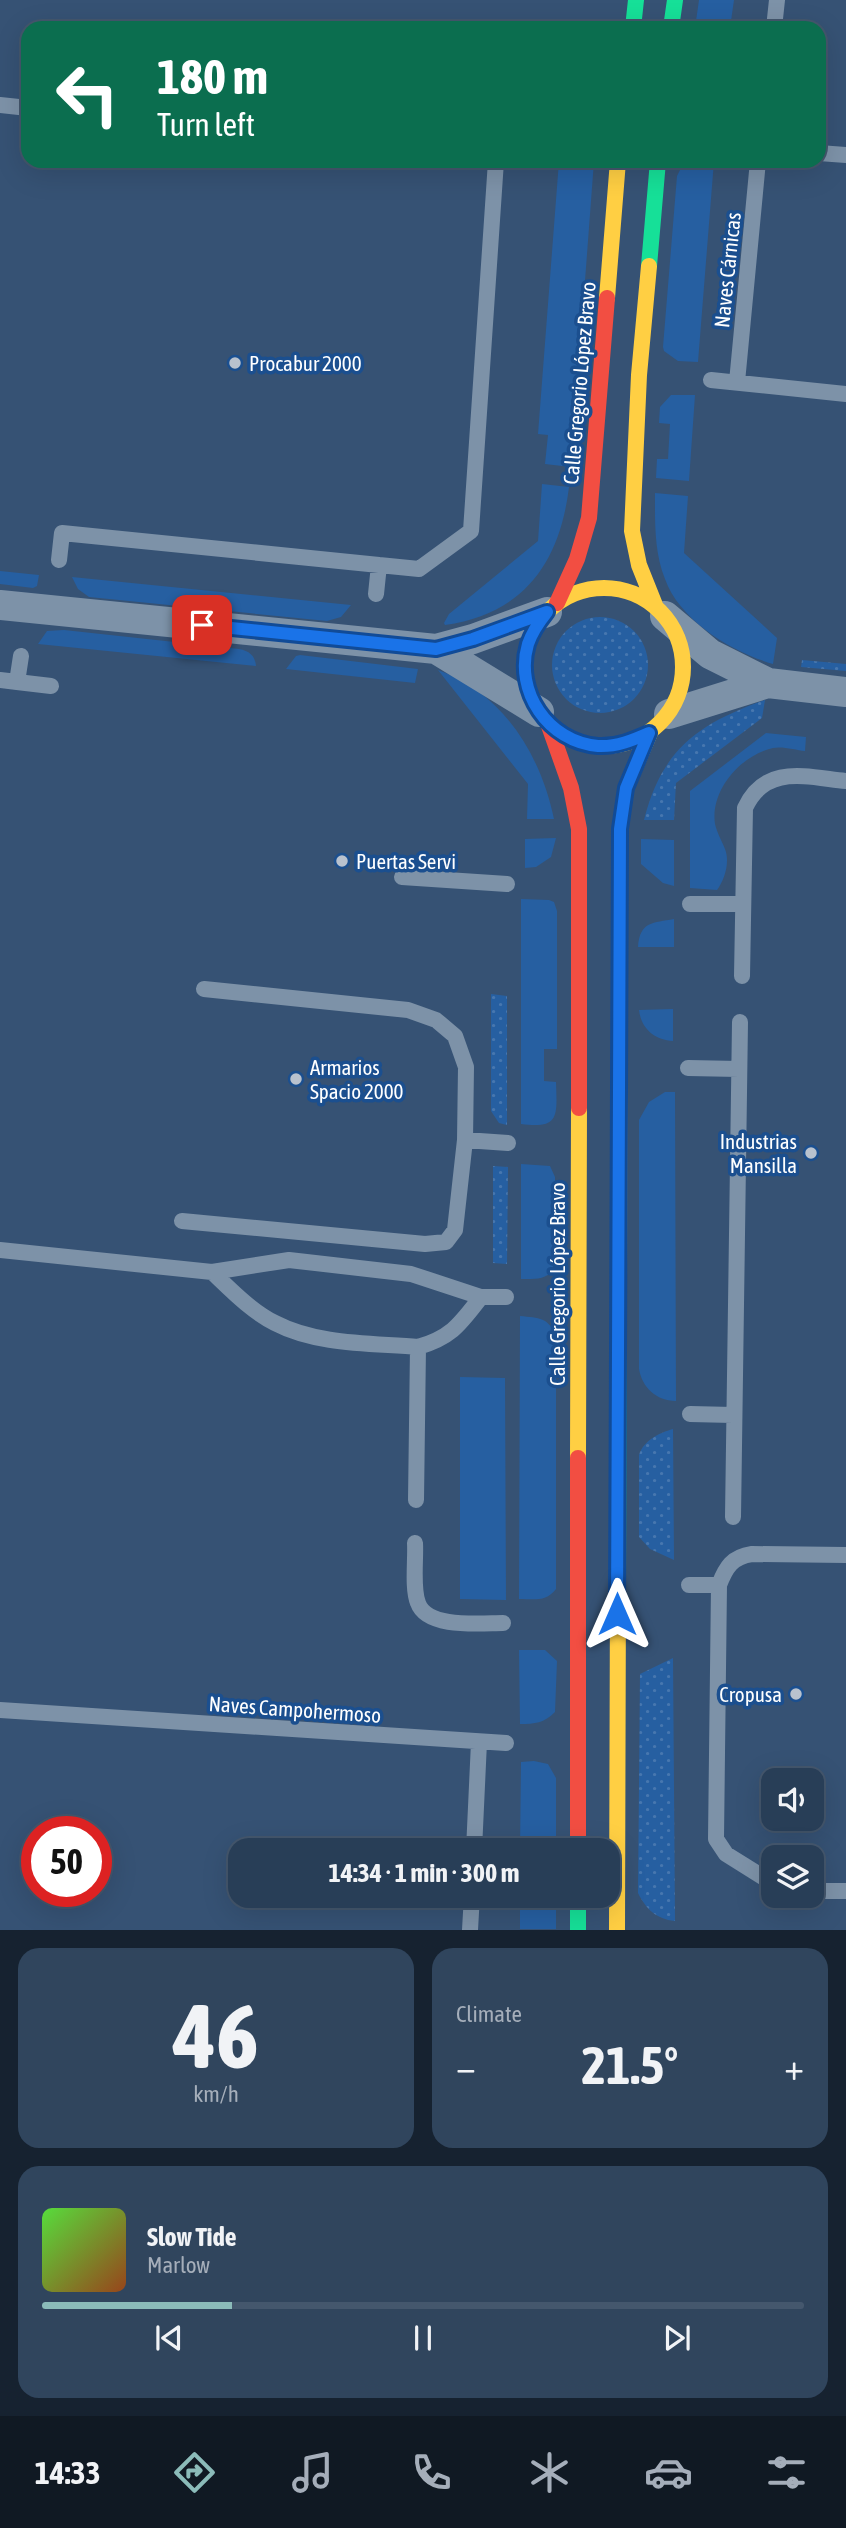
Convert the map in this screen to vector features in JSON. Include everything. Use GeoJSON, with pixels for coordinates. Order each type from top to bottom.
{"type":"FeatureCollection","features":[{"type":"Feature","properties":{"kind":"main road"},"geometry":{"type":"LineString","coordinates":[[634,21],[636,0]]}},
{"type":"Feature","properties":{"kind":"main road"},"geometry":{"type":"LineString","coordinates":[[672,21],[674,0]]}},
{"type":"Feature","properties":{"kind":"main road","name":"Calle Gregorio López Bravo"},"geometry":{"type":"LineString","coordinates":[[552,607],[577,559],[589,518],[617,168]]}},
{"type":"Feature","properties":{"kind":"main road"},"geometry":{"type":"LineString","coordinates":[[617,1930],[620,841],[626,788],[659,723],[681,690],[684,673],[677,635],[660,610],[639,565],[632,531],[639,375],[656,168]]}},
{"type":"Feature","properties":{"kind":"main road"},"geometry":{"type":"LineString","coordinates":[[659,723],[624,744],[597,746],[571,739],[544,718],[530,695],[525,661],[534,629],[552,607],[584,590],[614,587],[643,597],[660,610]]}},
{"type":"Feature","properties":{"kind":"main road","name":"Calle Gregorio López Bravo"},"geometry":{"type":"LineString","coordinates":[[544,718],[572,787],[579,829],[578,1838]]}},
{"type":"Feature","properties":{"kind":"main road"},"geometry":{"type":"LineString","coordinates":[[578,1908],[578,1930]]}},
{"type":"Feature","properties":{"kind":"street"},"geometry":{"type":"LineString","coordinates":[[0,604],[436,649],[473,639],[552,607]]}},
{"type":"Feature","properties":{"kind":"street"},"geometry":{"type":"LineString","coordinates":[[660,610],[710,654],[768,683],[846,692]]}},
{"type":"Feature","properties":{"kind":"street"},"geometry":{"type":"LineString","coordinates":[[436,649],[544,718]]}},
{"type":"Feature","properties":{"kind":"street"},"geometry":{"type":"LineString","coordinates":[[659,723],[768,683]]}},
{"type":"Feature","properties":{"kind":"lane"},"geometry":{"type":"LineString","coordinates":[[775,21],[777,0]]}},
{"type":"Feature","properties":{"kind":"lane"},"geometry":{"type":"LineString","coordinates":[[0,105],[21,107]]}},
{"type":"Feature","properties":{"kind":"lane"},"geometry":{"type":"LineString","coordinates":[[826,154],[846,155]]}},
{"type":"Feature","properties":{"kind":"lane"},"geometry":{"type":"LineString","coordinates":[[59,560],[62,533],[419,569],[471,531],[496,168]]}},
{"type":"Feature","properties":{"kind":"lane","name":"Naves Cárnicas"},"geometry":{"type":"LineString","coordinates":[[737,382],[757,168]]}},
{"type":"Feature","properties":{"kind":"lane"},"geometry":{"type":"LineString","coordinates":[[711,380],[846,394]]}},
{"type":"Feature","properties":{"kind":"lane"},"geometry":{"type":"LineString","coordinates":[[376,594],[379,565]]}},
{"type":"Feature","properties":{"kind":"lane"},"geometry":{"type":"LineString","coordinates":[[17,682],[21,656]]}},
{"type":"Feature","properties":{"kind":"lane"},"geometry":{"type":"LineString","coordinates":[[0,680],[51,686]]}},
{"type":"Feature","properties":{"kind":"lane"},"geometry":{"type":"LineString","coordinates":[[742,976],[745,808],[751,794],[771,778],[792,776],[846,781]]}},
{"type":"Feature","properties":{"kind":"lane"},"geometry":{"type":"LineString","coordinates":[[402,877],[507,884]]}},
{"type":"Feature","properties":{"kind":"lane"},"geometry":{"type":"LineString","coordinates":[[690,904],[743,904]]}},
{"type":"Feature","properties":{"kind":"lane"},"geometry":{"type":"LineString","coordinates":[[182,1221],[425,1244],[446,1242],[455,1230],[465,1140],[466,1068],[455,1036],[436,1020],[408,1010],[204,989]]}},
{"type":"Feature","properties":{"kind":"lane"},"geometry":{"type":"LineString","coordinates":[[733,1517],[740,1022]]}},
{"type":"Feature","properties":{"kind":"lane"},"geometry":{"type":"LineString","coordinates":[[688,1068],[739,1069]]}},
{"type":"Feature","properties":{"kind":"lane"},"geometry":{"type":"LineString","coordinates":[[465,1140],[508,1143]]}},
{"type":"Feature","properties":{"kind":"lane"},"geometry":{"type":"LineString","coordinates":[[0,1250],[212,1272],[289,1260],[411,1274],[481,1297],[506,1297]]}},
{"type":"Feature","properties":{"kind":"lane"},"geometry":{"type":"LineString","coordinates":[[212,1272],[244,1302],[275,1323],[310,1337],[418,1347],[433,1343],[456,1329],[481,1297]]}},
{"type":"Feature","properties":{"kind":"lane"},"geometry":{"type":"LineString","coordinates":[[416,1500],[418,1347]]}},
{"type":"Feature","properties":{"kind":"lane"},"geometry":{"type":"LineString","coordinates":[[690,1414],[733,1415]]}},
{"type":"Feature","properties":{"kind":"lane"},"geometry":{"type":"LineString","coordinates":[[415,1543],[416,1600],[421,1610],[432,1618],[458,1623],[503,1623]]}},
{"type":"Feature","properties":{"kind":"lane"},"geometry":{"type":"LineString","coordinates":[[761,1876],[726,1854],[716,1839],[719,1585],[725,1568],[739,1556],[846,1555]]}},
{"type":"Feature","properties":{"kind":"lane"},"geometry":{"type":"LineString","coordinates":[[689,1585],[719,1585]]}},
{"type":"Feature","properties":{"kind":"lane","name":"Naves Campohermoso"},"geometry":{"type":"LineString","coordinates":[[0,1710],[506,1743]]}},
{"type":"Feature","properties":{"kind":"lane"},"geometry":{"type":"LineString","coordinates":[[475,1838],[479,1742]]}},
{"type":"Feature","properties":{"kind":"lane"},"geometry":{"type":"LineString","coordinates":[[824,1891],[846,1891]]}},
{"type":"Feature","properties":{"kind":"lane"},"geometry":{"type":"LineString","coordinates":[[470,1930],[471,1908]]}},
{"type":"Feature","properties":{"kind":"shaded area"},"geometry":{"type":"Polygon","coordinates":[[[699,0],[734,0],[731,21],[696,21],[699,0]]]}},
{"type":"Feature","properties":{"kind":"shaded area"},"geometry":{"type":"Polygon","coordinates":[[[558,168],[593,168],[571,467],[545,464],[548,435],[538,434],[558,168]]]}},
{"type":"Feature","properties":{"kind":"shaded area"},"geometry":{"type":"Polygon","coordinates":[[[681,168],[713,168],[698,362],[678,361],[664,351],[663,347],[677,176],[681,168]]]}},
{"type":"Feature","properties":{"kind":"shaded area"},"geometry":{"type":"Polygon","coordinates":[[[671,395],[695,395],[689,481],[656,478],[657,459],[668,459],[670,424],[659,423],[660,407],[671,395]]]}},
{"type":"Feature","properties":{"kind":"shaded area"},"geometry":{"type":"Polygon","coordinates":[[[542,484],[569,487],[557,539],[547,561],[517,596],[473,619],[445,625],[449,614],[538,541],[542,484]]]}},
{"type":"Feature","properties":{"kind":"shaded area"},"geometry":{"type":"Polygon","coordinates":[[[655,493],[688,496],[684,553],[777,638],[773,664],[741,652],[709,633],[682,608],[672,594],[659,558],[655,493]]]}},
{"type":"Feature","properties":{"kind":"shaded area"},"geometry":{"type":"Polygon","coordinates":[[[0,571],[39,575],[37,586],[33,588],[0,584],[0,571]]]}},
{"type":"Feature","properties":{"kind":"shaded area"},"geometry":{"type":"Polygon","coordinates":[[[72,577],[351,605],[341,617],[327,621],[89,597],[78,589],[72,577]]]}},
{"type":"Feature","properties":{"kind":"shaded area"},"geometry":{"type":"Polygon","coordinates":[[[591,617],[609,617],[627,625],[640,638],[648,656],[645,684],[627,705],[609,713],[591,713],[573,705],[560,692],[552,674],[552,656],[560,638],[573,625],[591,617]]]}},
{"type":"Feature","properties":{"kind":"shaded area"},"geometry":{"type":"Polygon","coordinates":[[[64,630],[239,649],[251,654],[256,666],[38,644],[47,631],[64,630]]]}},
{"type":"Feature","properties":{"kind":"shaded area"},"geometry":{"type":"Polygon","coordinates":[[[296,656],[418,669],[415,683],[286,669],[296,656]]]}},
{"type":"Feature","properties":{"kind":"shaded area"},"geometry":{"type":"Polygon","coordinates":[[[802,660],[846,664],[846,671],[801,667],[802,660]]]}},
{"type":"Feature","properties":{"kind":"shaded area"},"geometry":{"type":"Polygon","coordinates":[[[438,670],[461,680],[481,694],[515,729],[539,772],[554,819],[527,819],[528,784],[438,670]]]}},
{"type":"Feature","properties":{"kind":"shaded area"},"geometry":{"type":"Polygon","coordinates":[[[765,700],[762,718],[676,783],[674,820],[644,820],[661,775],[686,742],[720,719],[765,700]]]}},
{"type":"Feature","properties":{"kind":"shaded area"},"geometry":{"type":"Polygon","coordinates":[[[766,733],[806,737],[805,751],[777,748],[761,752],[739,766],[730,776],[717,799],[715,811],[715,824],[726,854],[724,876],[717,890],[690,888],[690,791],[766,733]]]}},
{"type":"Feature","properties":{"kind":"shaded area"},"geometry":{"type":"Polygon","coordinates":[[[556,838],[551,857],[536,867],[525,868],[525,839],[556,838]]]}},
{"type":"Feature","properties":{"kind":"shaded area"},"geometry":{"type":"Polygon","coordinates":[[[641,839],[674,840],[674,886],[663,883],[641,864],[641,839]]]}},
{"type":"Feature","properties":{"kind":"shaded area"},"geometry":{"type":"Polygon","coordinates":[[[521,899],[549,900],[554,902],[557,911],[557,1049],[544,1049],[544,1081],[556,1082],[556,1112],[549,1122],[534,1125],[521,1124],[521,899]]]}},
{"type":"Feature","properties":{"kind":"shaded area"},"geometry":{"type":"Polygon","coordinates":[[[674,919],[674,947],[638,947],[639,938],[645,928],[654,923],[674,919]]]}},
{"type":"Feature","properties":{"kind":"shaded area"},"geometry":{"type":"Polygon","coordinates":[[[491,994],[507,996],[507,1125],[499,1123],[491,1111],[491,994]]]}},
{"type":"Feature","properties":{"kind":"shaded area"},"geometry":{"type":"Polygon","coordinates":[[[673,1009],[673,1041],[650,1032],[642,1022],[639,1010],[673,1009]]]}},
{"type":"Feature","properties":{"kind":"shaded area"},"geometry":{"type":"Polygon","coordinates":[[[665,1092],[675,1092],[676,1401],[662,1399],[651,1392],[643,1382],[639,1369],[639,1120],[649,1102],[665,1092]]]}},
{"type":"Feature","properties":{"kind":"shaded area"},"geometry":{"type":"Polygon","coordinates":[[[521,1164],[550,1166],[555,1177],[556,1267],[545,1277],[536,1279],[521,1279],[521,1164]]]}},
{"type":"Feature","properties":{"kind":"shaded area"},"geometry":{"type":"Polygon","coordinates":[[[493,1166],[508,1167],[507,1264],[493,1263],[493,1166]]]}},
{"type":"Feature","properties":{"kind":"shaded area"},"geometry":{"type":"Polygon","coordinates":[[[520,1316],[547,1322],[556,1337],[556,1589],[544,1598],[535,1599],[519,1599],[520,1316]]]}},
{"type":"Feature","properties":{"kind":"shaded area"},"geometry":{"type":"Polygon","coordinates":[[[460,1377],[505,1378],[506,1600],[460,1599],[460,1377]]]}},
{"type":"Feature","properties":{"kind":"shaded area"},"geometry":{"type":"Polygon","coordinates":[[[673,1429],[674,1560],[650,1549],[639,1537],[639,1455],[644,1445],[653,1438],[673,1429]]]}},
{"type":"Feature","properties":{"kind":"shaded area"},"geometry":{"type":"Polygon","coordinates":[[[519,1650],[545,1650],[557,1661],[555,1712],[547,1719],[530,1724],[520,1724],[519,1650]]]}},
{"type":"Feature","properties":{"kind":"shaded area"},"geometry":{"type":"Polygon","coordinates":[[[673,1658],[675,1921],[652,1912],[638,1893],[640,1674],[673,1658]]]}},
{"type":"Feature","properties":{"kind":"shaded area"},"geometry":{"type":"Polygon","coordinates":[[[521,1762],[548,1764],[556,1778],[556,1838],[520,1838],[521,1762]]]}},
{"type":"Feature","properties":{"kind":"shaded area"},"geometry":{"type":"Polygon","coordinates":[[[520,1908],[556,1908],[556,1929],[520,1929],[520,1908]]]}},
{"type":"Feature","properties":{"kind":"traffic: fast"},"geometry":{"type":"LineString","coordinates":[[634,21],[636,0]]}},
{"type":"Feature","properties":{"kind":"traffic: fast"},"geometry":{"type":"LineString","coordinates":[[672,21],[675,0]]}},
{"type":"Feature","properties":{"kind":"traffic: fast"},"geometry":{"type":"LineString","coordinates":[[649,266],[657,168]]}},
{"type":"Feature","properties":{"kind":"traffic: fast"},"geometry":{"type":"LineString","coordinates":[[618,1580],[619,1280]]}},
{"type":"Feature","properties":{"kind":"traffic: fast"},"geometry":{"type":"LineString","coordinates":[[578,1908],[578,1930]]}},
{"type":"Feature","properties":{"kind":"traffic: slow"},"geometry":{"type":"LineString","coordinates":[[607,298],[617,168]]}},
{"type":"Feature","properties":{"kind":"traffic: slow"},"geometry":{"type":"LineString","coordinates":[[649,266],[639,375],[632,531],[639,565],[655,605]]}},
{"type":"Feature","properties":{"kind":"traffic: slow"},"geometry":{"type":"LineString","coordinates":[[604,588],[634,594],[660,611],[677,637],[683,667],[677,697],[660,723],[634,740],[604,746],[574,740],[548,723],[531,697],[525,667],[531,637],[548,611],[574,594],[604,588]]}},
{"type":"Feature","properties":{"kind":"traffic: slow"},"geometry":{"type":"LineString","coordinates":[[619,1280],[620,829],[626,788],[650,733]]}},
{"type":"Feature","properties":{"kind":"traffic: slow"},"geometry":{"type":"LineString","coordinates":[[578,1458],[579,1108]]}},
{"type":"Feature","properties":{"kind":"traffic: slow"},"geometry":{"type":"LineString","coordinates":[[617,1930],[618,1580]]}},
{"type":"Feature","properties":{"kind":"traffic: jam"},"geometry":{"type":"LineString","coordinates":[[557,603],[577,559],[589,518],[607,298]]}},
{"type":"Feature","properties":{"kind":"traffic: jam"},"geometry":{"type":"LineString","coordinates":[[548,723],[571,788],[579,829],[579,1108]]}},
{"type":"Feature","properties":{"kind":"traffic: jam"},"geometry":{"type":"LineString","coordinates":[[578,1458],[578,1838]]}},
{"type":"Feature","properties":{"kind":"place","name":"Procabur 2000"},"geometry":{"type":"Point","coordinates":[235,363]}},
{"type":"Feature","properties":{"kind":"place","name":"Puertas Servi"},"geometry":{"type":"Point","coordinates":[342,861]}},
{"type":"Feature","properties":{"kind":"place","name":"Armarios Spacio 2000"},"geometry":{"type":"Point","coordinates":[296,1079]}},
{"type":"Feature","properties":{"kind":"place","name":"Industrias Mansilla"},"geometry":{"type":"Point","coordinates":[811,1153]}},
{"type":"Feature","properties":{"kind":"place","name":"Cropusa"},"geometry":{"type":"Point","coordinates":[796,1694]}},
{"type":"Feature","properties":{"kind":"route"},"geometry":{"type":"LineString","coordinates":[[202,625],[436,649],[473,639],[547,612],[534,629],[525,661],[530,695],[548,723],[571,739],[597,746],[624,744],[649,733],[626,788],[620,829],[617,1614]]}}]}
